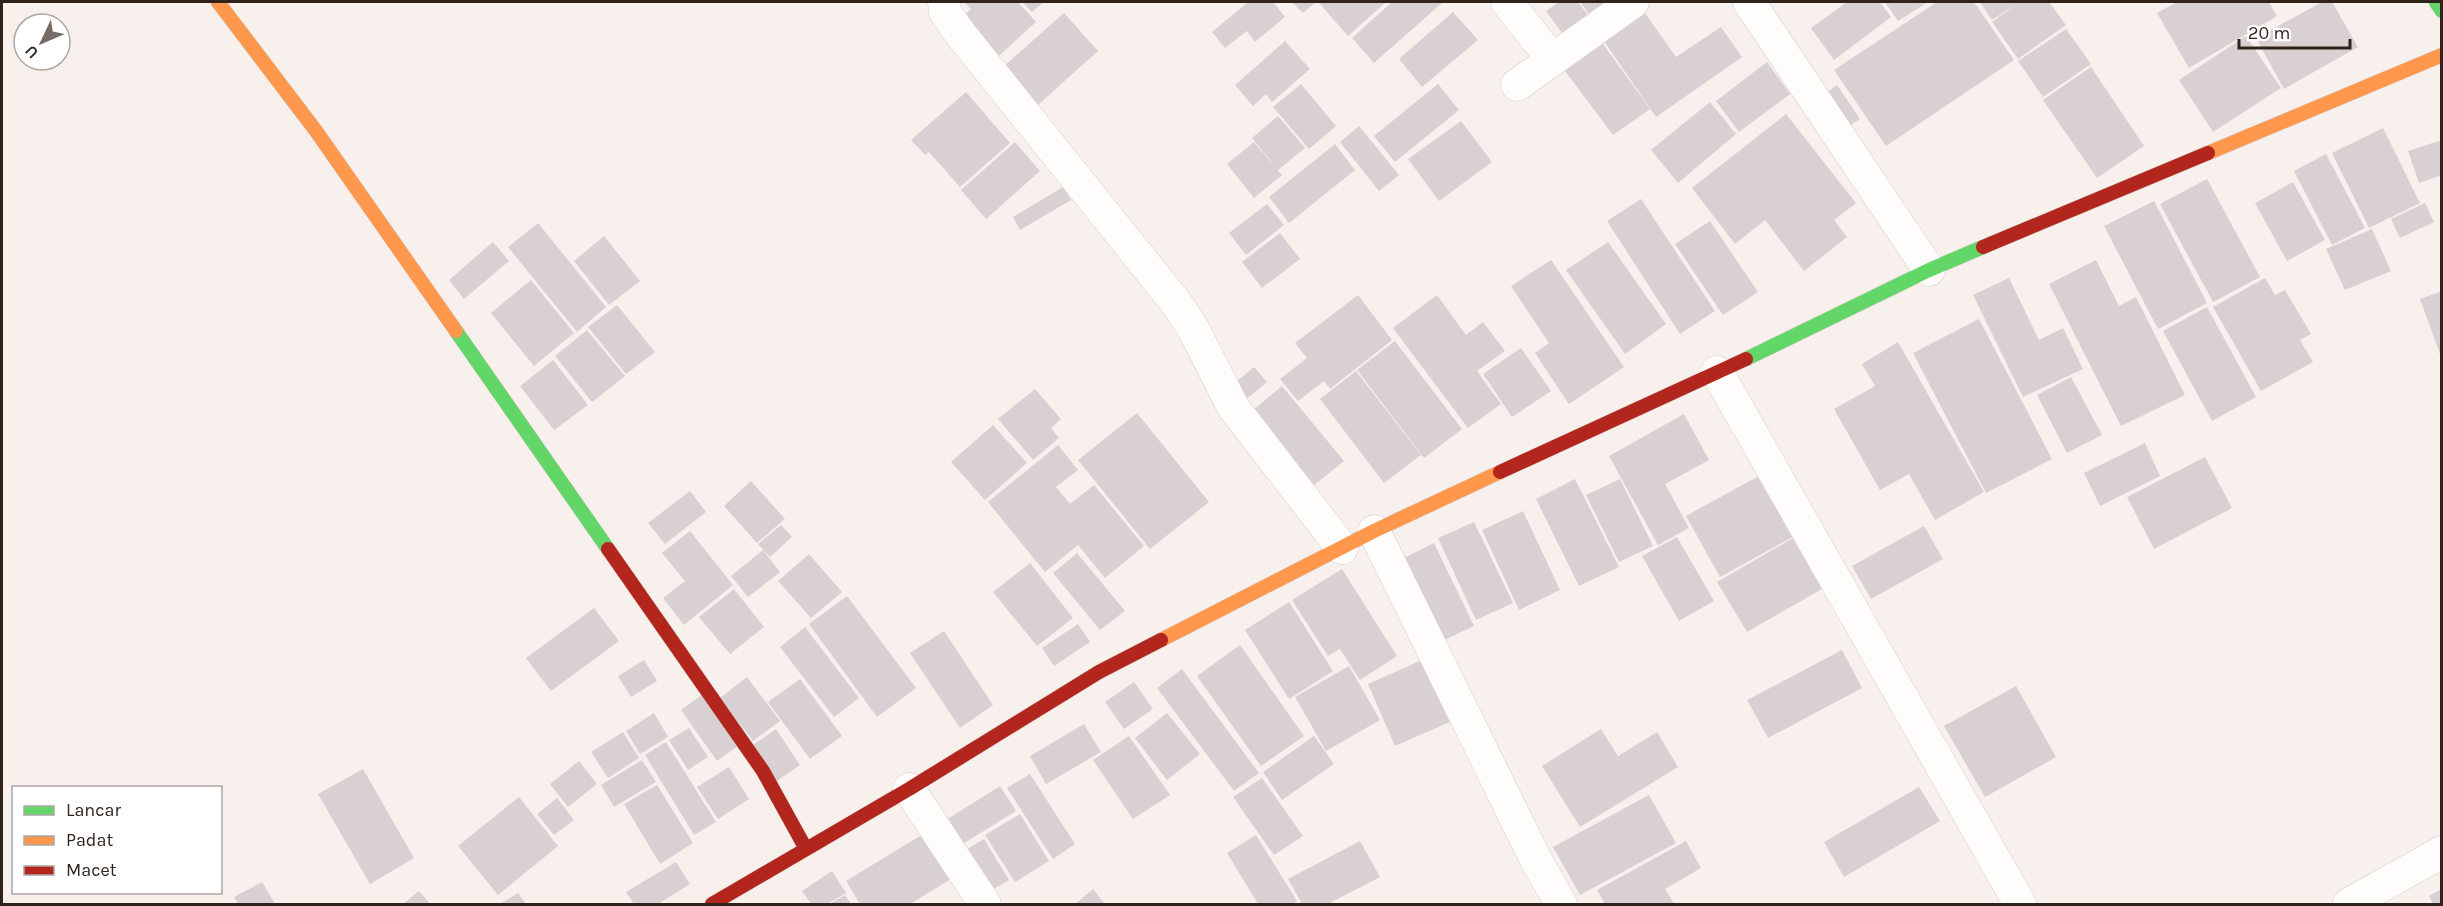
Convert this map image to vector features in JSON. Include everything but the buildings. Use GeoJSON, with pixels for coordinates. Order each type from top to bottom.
{"type":"FeatureCollection","features":[{"type":"Feature","properties":{"kind":"street"},"geometry":{"type":"LineString","coordinates":[[218,2],[316,131],[756,761],[806,849]]}},
{"type":"Feature","properties":{"kind":"street"},"geometry":{"type":"LineString","coordinates":[[944,2],[945,12],[959,32],[1177,304],[1194,330],[1233,407],[1342,548]]}},
{"type":"Feature","properties":{"kind":"street"},"geometry":{"type":"LineString","coordinates":[[1507,2],[1552,59]]}},
{"type":"Feature","properties":{"kind":"street"},"geometry":{"type":"LineString","coordinates":[[1516,85],[1633,2]]}},
{"type":"Feature","properties":{"kind":"street"},"geometry":{"type":"LineString","coordinates":[[1749,2],[1929,270]]}},
{"type":"Feature","properties":{"kind":"street"},"geometry":{"type":"LineString","coordinates":[[2436,2],[2442,11]]}},
{"type":"Feature","properties":{"kind":"street"},"geometry":{"type":"LineString","coordinates":[[712,904],[909,789],[1099,672],[1374,531],[1717,372],[1929,270],[2442,55]]}},
{"type":"Feature","properties":{"kind":"street"},"geometry":{"type":"LineString","coordinates":[[1717,372],[2020,904]]}},
{"type":"Feature","properties":{"kind":"street"},"geometry":{"type":"LineString","coordinates":[[1374,531],[1536,860],[1562,904]]}},
{"type":"Feature","properties":{"kind":"street"},"geometry":{"type":"LineString","coordinates":[[909,789],[985,904]]}},
{"type":"Feature","properties":{"kind":"street"},"geometry":{"type":"LineString","coordinates":[[2349,904],[2442,852]]}},
{"type":"Feature","properties":{"kind":"traffic: fast"},"geometry":{"type":"LineString","coordinates":[[2436,2],[2442,11]]}},
{"type":"Feature","properties":{"kind":"traffic: fast"},"geometry":{"type":"LineString","coordinates":[[1746,359],[1929,270],[1983,247]]}},
{"type":"Feature","properties":{"kind":"traffic: fast"},"geometry":{"type":"LineString","coordinates":[[456,331],[608,549]]}},
{"type":"Feature","properties":{"kind":"traffic: slow"},"geometry":{"type":"LineString","coordinates":[[218,2],[316,131],[456,331]]}},
{"type":"Feature","properties":{"kind":"traffic: slow"},"geometry":{"type":"LineString","coordinates":[[2208,153],[2442,55]]}},
{"type":"Feature","properties":{"kind":"traffic: slow"},"geometry":{"type":"LineString","coordinates":[[1161,640],[1374,531],[1500,472]]}},
{"type":"Feature","properties":{"kind":"traffic: jam"},"geometry":{"type":"LineString","coordinates":[[1983,247],[2208,153]]}},
{"type":"Feature","properties":{"kind":"traffic: jam"},"geometry":{"type":"LineString","coordinates":[[1500,472],[1746,359]]}},
{"type":"Feature","properties":{"kind":"traffic: jam"},"geometry":{"type":"LineString","coordinates":[[608,549],[763,771],[806,849]]}},
{"type":"Feature","properties":{"kind":"traffic: jam"},"geometry":{"type":"LineString","coordinates":[[712,904],[909,789],[1099,672],[1161,640]]}}]}
